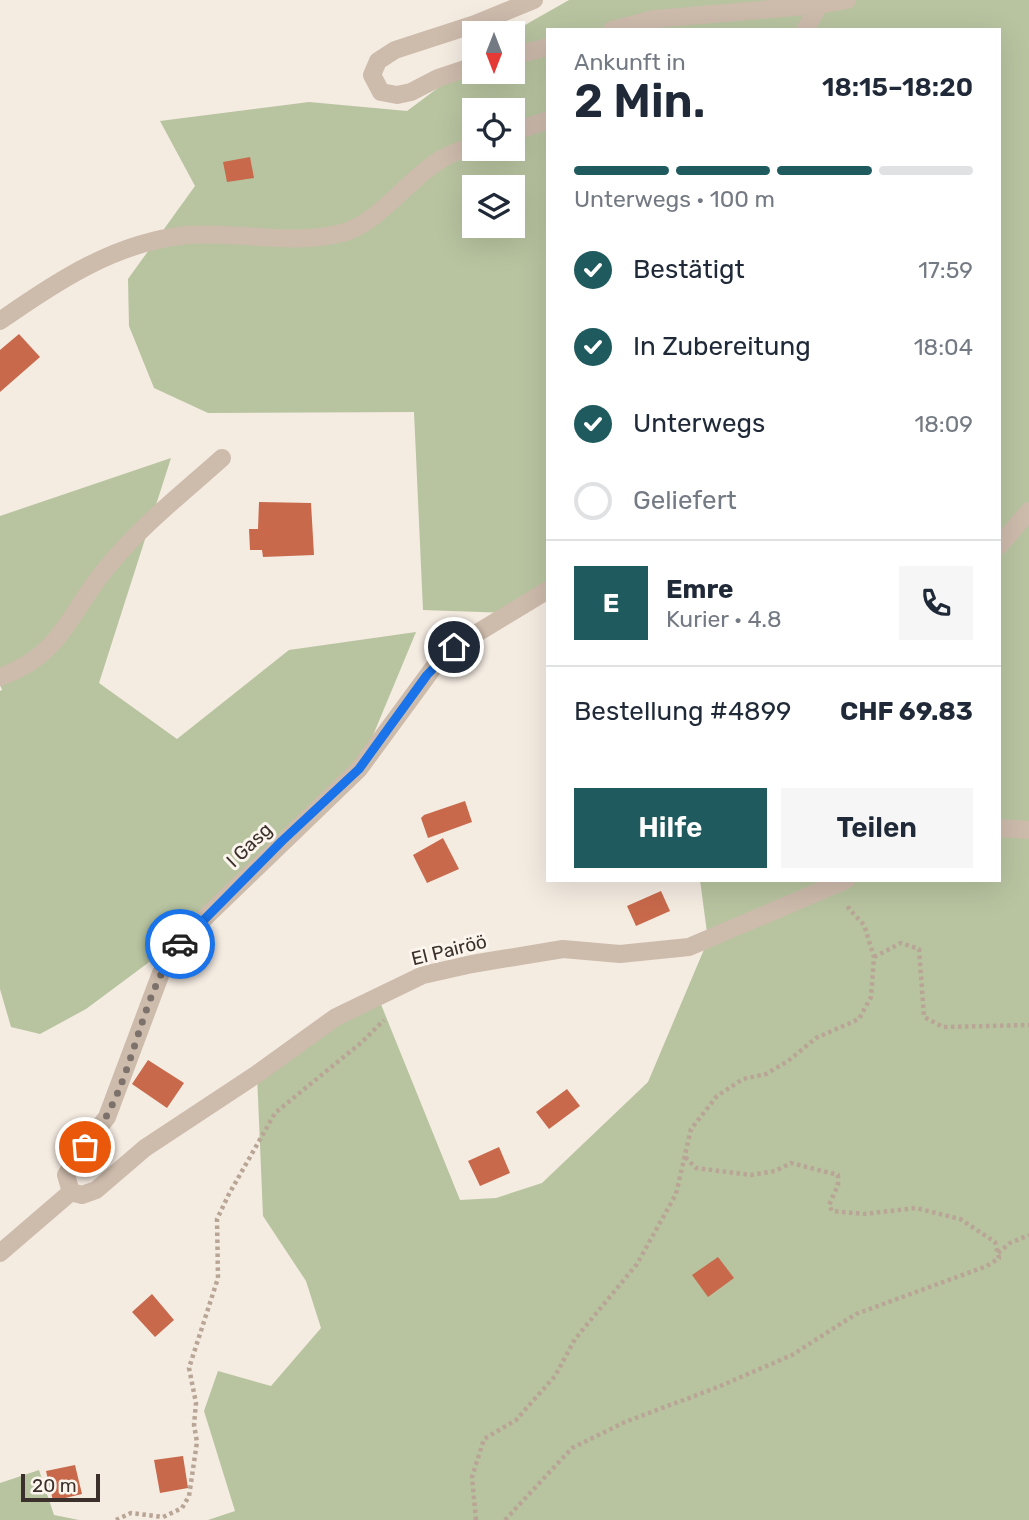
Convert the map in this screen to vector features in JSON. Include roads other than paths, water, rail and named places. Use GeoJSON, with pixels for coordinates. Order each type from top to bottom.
{"type":"FeatureCollection","features":[{"type":"Feature","properties":{"kind":"street"},"geometry":{"type":"LineString","coordinates":[[482,21],[534,0]]}},
{"type":"Feature","properties":{"kind":"street"},"geometry":{"type":"LineString","coordinates":[[620,28],[654,19],[818,5],[847,0]]}},
{"type":"Feature","properties":{"kind":"street"},"geometry":{"type":"LineString","coordinates":[[806,28],[818,5]]}},
{"type":"Feature","properties":{"kind":"street"},"geometry":{"type":"LineString","coordinates":[[462,28],[395,50],[378,61],[372,75],[382,92],[397,95],[462,71]]}},
{"type":"Feature","properties":{"kind":"street"},"geometry":{"type":"LineString","coordinates":[[525,53],[546,48]]}},
{"type":"Feature","properties":{"kind":"street"},"geometry":{"type":"LineString","coordinates":[[525,128],[546,121]]}},
{"type":"Feature","properties":{"kind":"street"},"geometry":{"type":"LineString","coordinates":[[0,321],[79,269],[112,254],[154,242],[187,235],[320,237],[345,232],[364,222],[445,157],[462,150]]}},
{"type":"Feature","properties":{"kind":"street"},"geometry":{"type":"LineString","coordinates":[[0,677],[43,655],[62,633],[84,596],[110,564],[138,534],[222,458]]}},
{"type":"Feature","properties":{"kind":"street"},"geometry":{"type":"LineString","coordinates":[[1001,544],[1029,511]]}},
{"type":"Feature","properties":{"kind":"street","name":"I Gasg"},"geometry":{"type":"LineString","coordinates":[[71,1192],[66,1180],[70,1166],[107,1117],[161,973],[173,953],[191,931],[359,769],[439,660],[454,647],[546,591]]}},
{"type":"Feature","properties":{"kind":"street"},"geometry":{"type":"LineString","coordinates":[[1001,828],[1029,830]]}},
{"type":"Feature","properties":{"kind":"street","name":"El Pairöö"},"geometry":{"type":"LineString","coordinates":[[71,1192],[82,1195],[96,1190],[145,1148],[257,1074],[335,1017],[400,986],[445,969],[563,949],[620,954],[689,947],[842,882]]}},
{"type":"Feature","properties":{"kind":"street"},"geometry":{"type":"LineString","coordinates":[[0,1253],[71,1192]]}}]}
